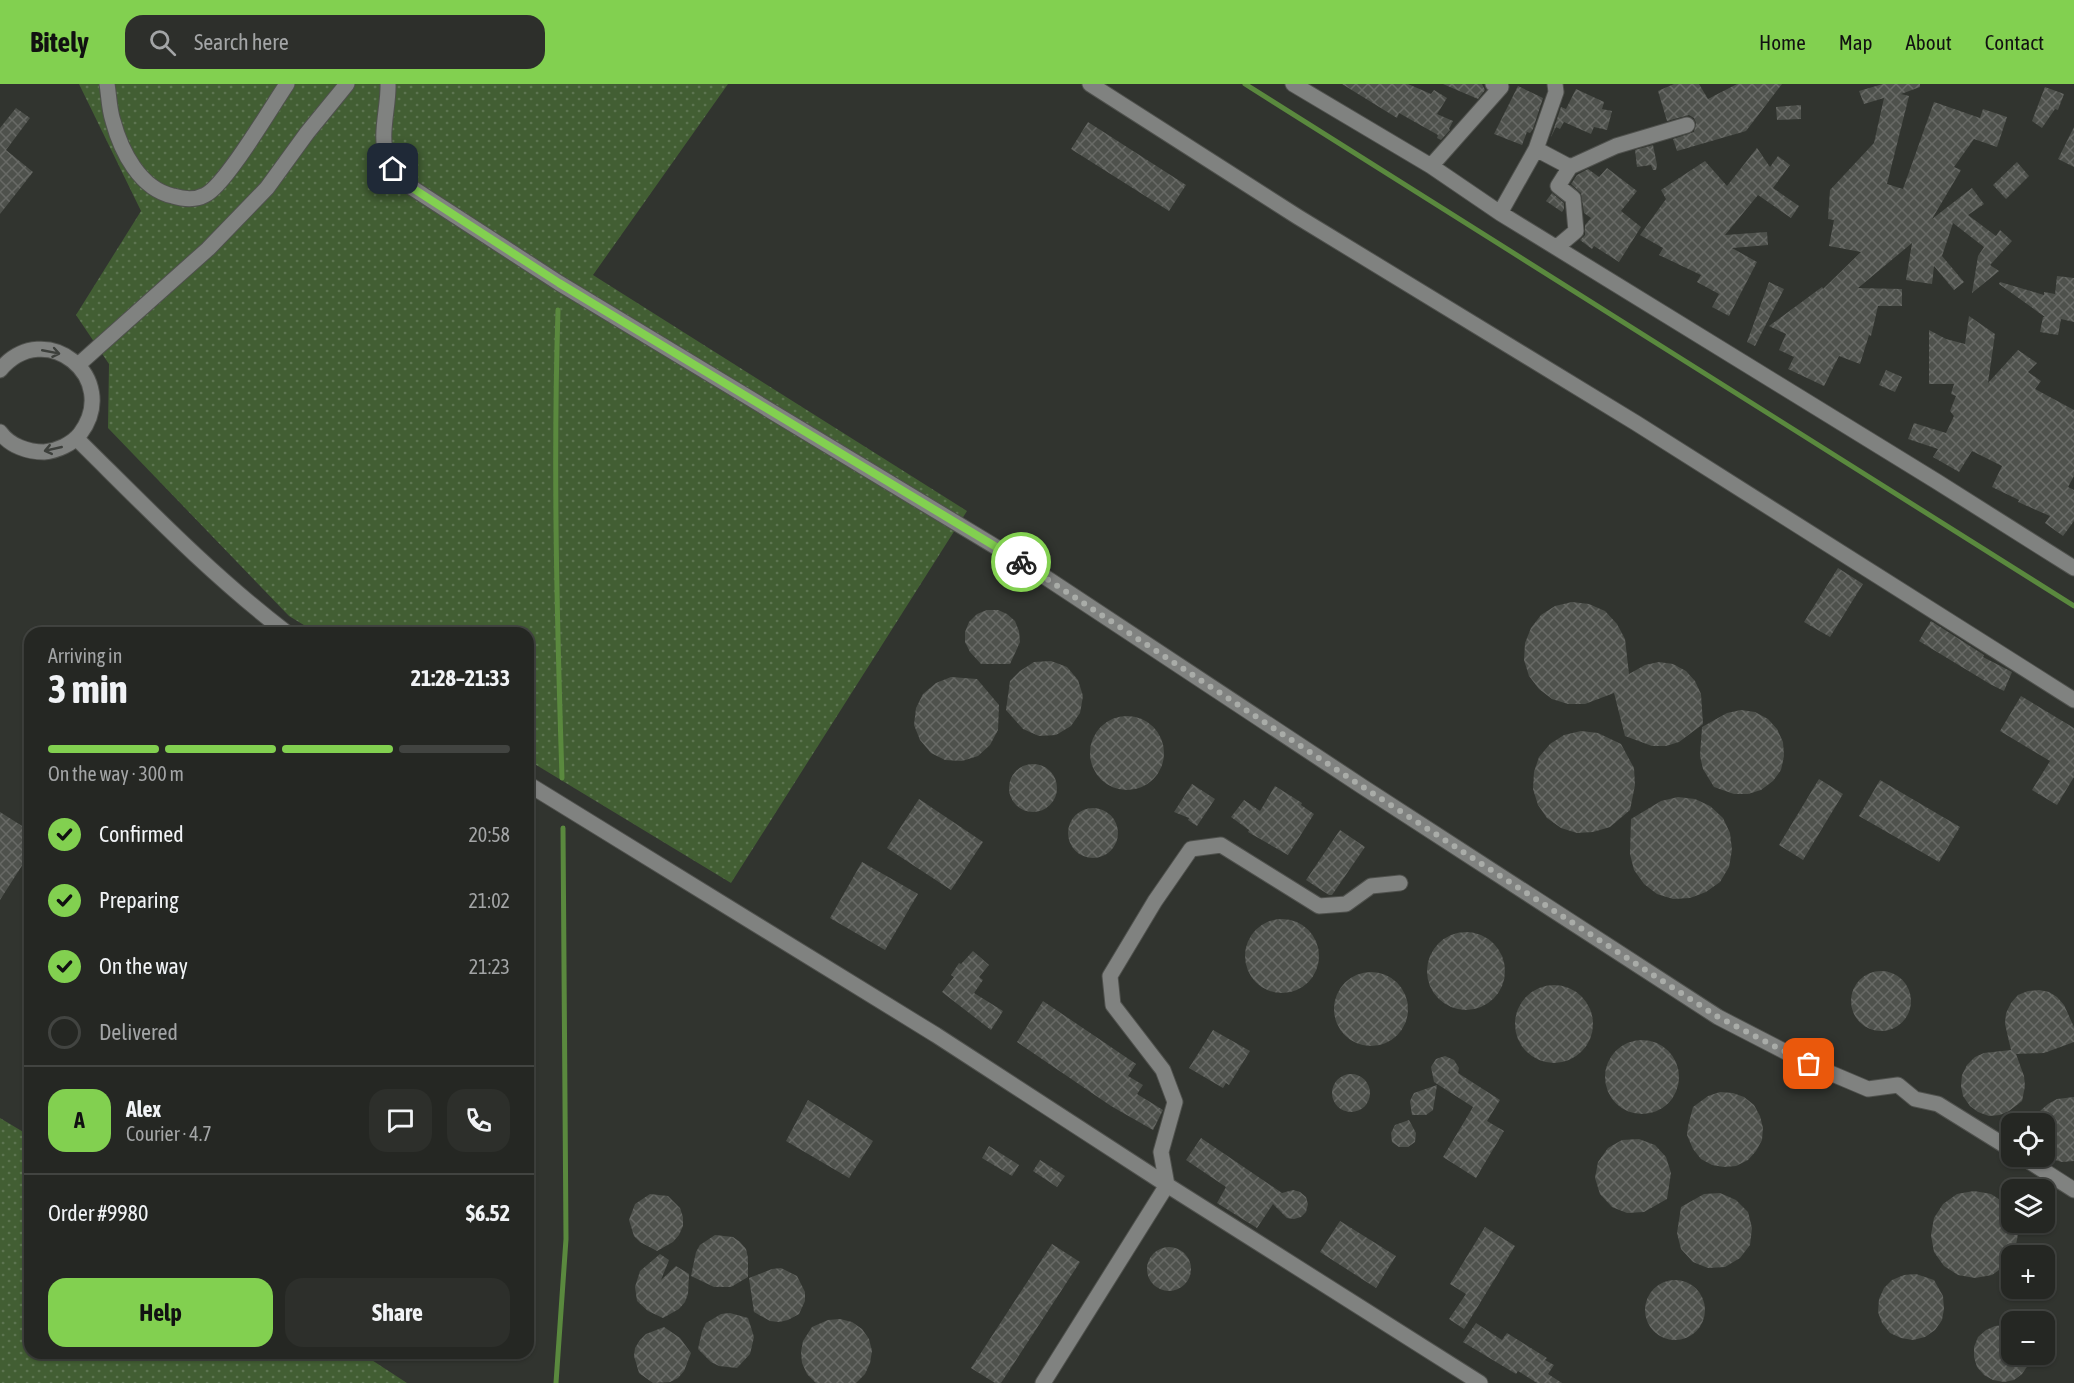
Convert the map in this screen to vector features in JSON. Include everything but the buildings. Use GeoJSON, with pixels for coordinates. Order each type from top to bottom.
{"type":"FeatureCollection","features":[{"type":"Feature","properties":{"kind":"street"},"geometry":{"type":"LineString","coordinates":[[107,84],[112,118],[124,152],[148,184],[169,195],[183,199],[205,195],[223,179],[287,84]]}},
{"type":"Feature","properties":{"kind":"street"},"geometry":{"type":"LineString","coordinates":[[78,365],[208,249],[267,188],[307,133],[347,84]]}},
{"type":"Feature","properties":{"kind":"street"},"geometry":{"type":"LineString","coordinates":[[388,84],[389,97],[384,129],[387,158],[400,180],[559,283],[1039,573],[1718,1017],[1809,1064],[1868,1089],[1898,1085],[1915,1099],[1938,1104],[2001,1143]]}},
{"type":"Feature","properties":{"kind":"street"},"geometry":{"type":"LineString","coordinates":[[1090,84],[1298,217],[1636,423],[2074,699]]}},
{"type":"Feature","properties":{"kind":"street"},"geometry":{"type":"LineString","coordinates":[[1293,84],[1431,166],[1500,213],[2074,568]]}},
{"type":"Feature","properties":{"kind":"street"},"geometry":{"type":"LineString","coordinates":[[1431,166],[1501,87],[1493,84]]}},
{"type":"Feature","properties":{"kind":"street"},"geometry":{"type":"LineString","coordinates":[[1500,213],[1536,149],[1556,92],[1555,84]]}},
{"type":"Feature","properties":{"kind":"street"},"geometry":{"type":"LineString","coordinates":[[1557,247],[1576,231],[1573,198],[1558,186],[1570,167],[1616,146],[1687,124]]}},
{"type":"Feature","properties":{"kind":"street"},"geometry":{"type":"LineString","coordinates":[[1536,149],[1570,167]]}},
{"type":"Feature","properties":{"kind":"street"},"geometry":{"type":"LineString","coordinates":[[0,370],[5,355],[34,349],[50,350],[66,355],[78,365],[88,379],[92,394],[92,410],[86,425],[76,438],[63,447],[47,452],[31,451],[16,446],[1,436]]}},
{"type":"Feature","properties":{"kind":"street"},"geometry":{"type":"LineString","coordinates":[[76,438],[212,572],[279,627]]}},
{"type":"Feature","properties":{"kind":"street"},"geometry":{"type":"LineString","coordinates":[[534,788],[936,1035],[1167,1185],[1480,1383]]}},
{"type":"Feature","properties":{"kind":"street"},"geometry":{"type":"LineString","coordinates":[[1043,1383],[1167,1185],[1161,1152],[1175,1102],[1163,1070],[1113,1005],[1110,976],[1155,901],[1191,849],[1221,845],[1319,906],[1346,904],[1371,886],[1400,883]]}},
{"type":"Feature","properties":{"kind":"street"},"geometry":{"type":"LineString","coordinates":[[2038,1167],[2074,1190]]}},
{"type":"Feature","properties":{"kind":"green space"},"geometry":{"type":"Polygon","coordinates":[[[79,84],[728,84],[593,275],[967,511],[731,883],[534,764],[534,627],[307,627],[289,616],[108,428],[109,364],[76,315],[141,211],[79,84]]]}},
{"type":"Feature","properties":{"kind":"green space"},"geometry":{"type":"Polygon","coordinates":[[[0,1118],[24,1132],[24,1359],[370,1359],[407,1383],[0,1383],[0,1118]]]}},
{"type":"Feature","properties":{"kind":"waterway"},"geometry":{"type":"LineString","coordinates":[[1245,84],[2074,606]]}},
{"type":"Feature","properties":{"kind":"waterway"},"geometry":{"type":"LineString","coordinates":[[558,310],[556,544],[562,778]]}},
{"type":"Feature","properties":{"kind":"waterway"},"geometry":{"type":"LineString","coordinates":[[556,1383],[566,1239],[563,828]]}},
{"type":"Feature","properties":{"kind":"way so far"},"geometry":{"type":"LineString","coordinates":[[1021,562],[1718,1017],[1809,1064]]}},
{"type":"Feature","properties":{"kind":"route"},"geometry":{"type":"LineString","coordinates":[[393,169],[400,180],[559,283],[1021,562]]}}]}
